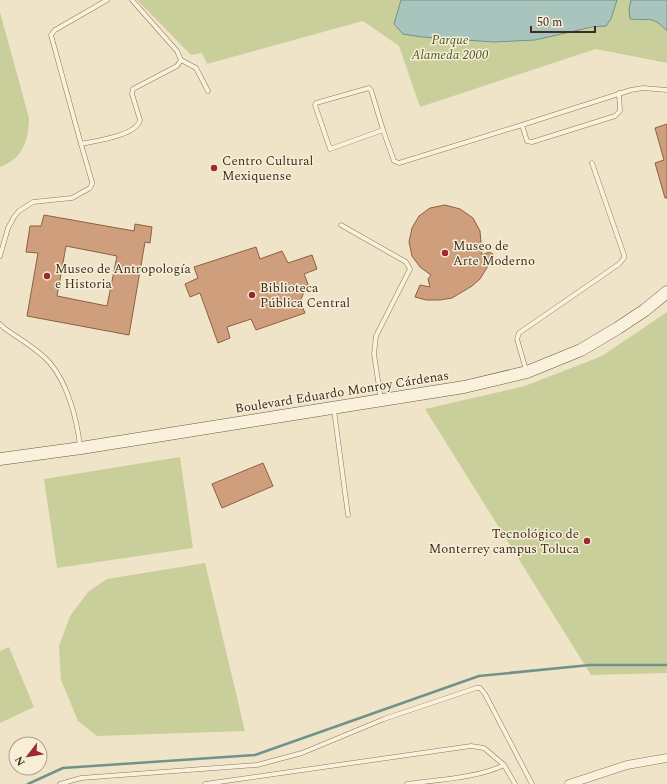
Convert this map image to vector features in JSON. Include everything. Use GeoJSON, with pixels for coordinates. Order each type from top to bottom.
{"type":"FeatureCollection","features":[{"type":"Feature","properties":{"kind":"main road","name":"Boulevard Eduardo Monroy Cárdenas"},"geometry":{"type":"LineString","coordinates":[[0,459],[81,448],[464,387],[527,372],[581,350],[634,317],[667,292]]}},
{"type":"Feature","properties":{"kind":"street"},"geometry":{"type":"LineString","coordinates":[[569,784],[628,765],[667,758]]}},
{"type":"Feature","properties":{"kind":"lane"},"geometry":{"type":"LineString","coordinates":[[0,256],[8,228],[19,211],[33,202],[72,198],[91,186],[92,182],[51,35],[55,30],[107,0]]}},
{"type":"Feature","properties":{"kind":"lane"},"geometry":{"type":"LineString","coordinates":[[132,0],[177,51],[181,60],[196,68],[208,91]]}},
{"type":"Feature","properties":{"kind":"lane"},"geometry":{"type":"LineString","coordinates":[[81,144],[124,134],[137,126],[140,120],[132,94],[133,89],[177,66],[181,60]]}},
{"type":"Feature","properties":{"kind":"lane"},"geometry":{"type":"LineString","coordinates":[[383,130],[332,149],[329,148],[314,106],[316,103],[369,88],[378,109],[383,130],[393,158],[397,163],[522,125],[619,93],[642,88],[667,90]]}},
{"type":"Feature","properties":{"kind":"lane"},"geometry":{"type":"LineString","coordinates":[[522,125],[527,141],[532,142],[615,116],[620,111],[619,93]]}},
{"type":"Feature","properties":{"kind":"lane"},"geometry":{"type":"LineString","coordinates":[[527,372],[517,339],[519,332],[619,264],[624,258],[592,163]]}},
{"type":"Feature","properties":{"kind":"lane"},"geometry":{"type":"LineString","coordinates":[[341,225],[406,262],[410,269],[376,336],[374,354],[381,400]]}},
{"type":"Feature","properties":{"kind":"lane"},"geometry":{"type":"LineString","coordinates":[[0,324],[50,363],[58,375],[74,411],[81,448]]}},
{"type":"Feature","properties":{"kind":"lane"},"geometry":{"type":"LineString","coordinates":[[334,408],[348,515]]}},
{"type":"Feature","properties":{"kind":"lane"},"geometry":{"type":"LineString","coordinates":[[60,784],[81,778],[257,765],[302,753],[384,719],[476,688],[483,690],[532,784]]}},
{"type":"Feature","properties":{"kind":"lane"},"geometry":{"type":"LineString","coordinates":[[205,784],[471,746],[484,748],[504,765],[515,784]]}},
{"type":"Feature","properties":{"kind":"lane"},"geometry":{"type":"LineString","coordinates":[[407,784],[478,774],[494,770],[504,765]]}},
{"type":"Feature","properties":{"kind":"green space","name":"Parque Alameda 2000"},"geometry":{"type":"Polygon","coordinates":[[[137,0],[667,0],[667,63],[596,49],[420,107],[399,46],[363,21],[207,64],[202,53],[191,55],[137,0]]]}},
{"type":"Feature","properties":{"kind":"green space"},"geometry":{"type":"Polygon","coordinates":[[[0,12],[29,118],[27,135],[23,148],[14,159],[0,167],[0,12]]]}},
{"type":"Feature","properties":{"kind":"green space","name":"Tecnológico de Monterrey campus Toluca"},"geometry":{"type":"Polygon","coordinates":[[[667,312],[667,673],[591,675],[425,409],[525,386],[602,356],[667,312]]]}},
{"type":"Feature","properties":{"kind":"green space"},"geometry":{"type":"Polygon","coordinates":[[[180,457],[193,548],[57,568],[44,479],[180,457]]]}},
{"type":"Feature","properties":{"kind":"green space"},"geometry":{"type":"Polygon","coordinates":[[[205,563],[245,731],[97,736],[78,721],[61,680],[59,646],[70,616],[88,592],[107,579],[205,563]]]}},
{"type":"Feature","properties":{"kind":"green space"},"geometry":{"type":"Polygon","coordinates":[[[9,647],[34,707],[0,723],[0,651],[9,647]]]}},
{"type":"Feature","properties":{"kind":"water"},"geometry":{"type":"Polygon","coordinates":[[[401,0],[617,0],[611,19],[606,26],[592,27],[535,40],[494,42],[422,37],[403,34],[394,24],[401,0]]]}},
{"type":"Feature","properties":{"kind":"water"},"geometry":{"type":"Polygon","coordinates":[[[631,0],[667,0],[667,31],[654,21],[647,19],[630,19],[629,9],[631,0]]]}},
{"type":"Feature","properties":{"kind":"building"},"geometry":{"type":"Polygon","coordinates":[[[667,124],[667,198],[665,198],[655,163],[664,160],[655,128],[667,124]]]}},
{"type":"Feature","properties":{"kind":"building","name":"Museo de Arte Moderno"},"geometry":{"type":"Polygon","coordinates":[[[445,205],[460,209],[473,218],[480,231],[482,255],[489,252],[493,254],[491,261],[480,279],[472,286],[452,298],[426,300],[415,297],[420,285],[430,287],[428,279],[431,275],[420,267],[412,256],[409,242],[412,228],[419,216],[430,208],[445,205]]]}},
{"type":"Feature","properties":{"kind":"building","name":"Museo de Antropología e Historia"},"geometry":{"type":"Polygon","coordinates":[[[44,215],[134,231],[135,224],[152,227],[150,243],[145,242],[129,335],[27,316],[38,253],[26,252],[30,226],[41,226],[44,215]],[[66,246],[57,296],[107,306],[117,256],[66,246]]]}},
{"type":"Feature","properties":{"kind":"building","name":"Biblioteca Pública Central"},"geometry":{"type":"Polygon","coordinates":[[[256,247],[260,259],[282,251],[288,263],[312,255],[317,269],[304,274],[308,284],[300,301],[305,313],[256,330],[251,319],[227,327],[230,338],[218,343],[200,293],[190,297],[185,284],[198,278],[194,267],[256,247]]]}},
{"type":"Feature","properties":{"kind":"building"},"geometry":{"type":"Polygon","coordinates":[[[263,463],[273,486],[222,508],[212,484],[263,463]]]}},
{"type":"Feature","properties":{"kind":"waterway"},"geometry":{"type":"LineString","coordinates":[[28,784],[63,768],[255,755],[479,676],[590,665],[667,665]]}},
{"type":"Feature","properties":{"kind":"place","name":"Centro Cultural Mexiquense"},"geometry":{"type":"Point","coordinates":[214,168]}},
{"type":"Feature","properties":{"kind":"place","name":"Museo de Arte Moderno"},"geometry":{"type":"Point","coordinates":[445,253]}},
{"type":"Feature","properties":{"kind":"place","name":"Museo de Antropología e Historia"},"geometry":{"type":"Point","coordinates":[47,276]}},
{"type":"Feature","properties":{"kind":"place","name":"Biblioteca Pública Central"},"geometry":{"type":"Point","coordinates":[252,295]}},
{"type":"Feature","properties":{"kind":"place","name":"Tecnológico de Monterrey campus Toluca"},"geometry":{"type":"Point","coordinates":[587,541]}}]}
